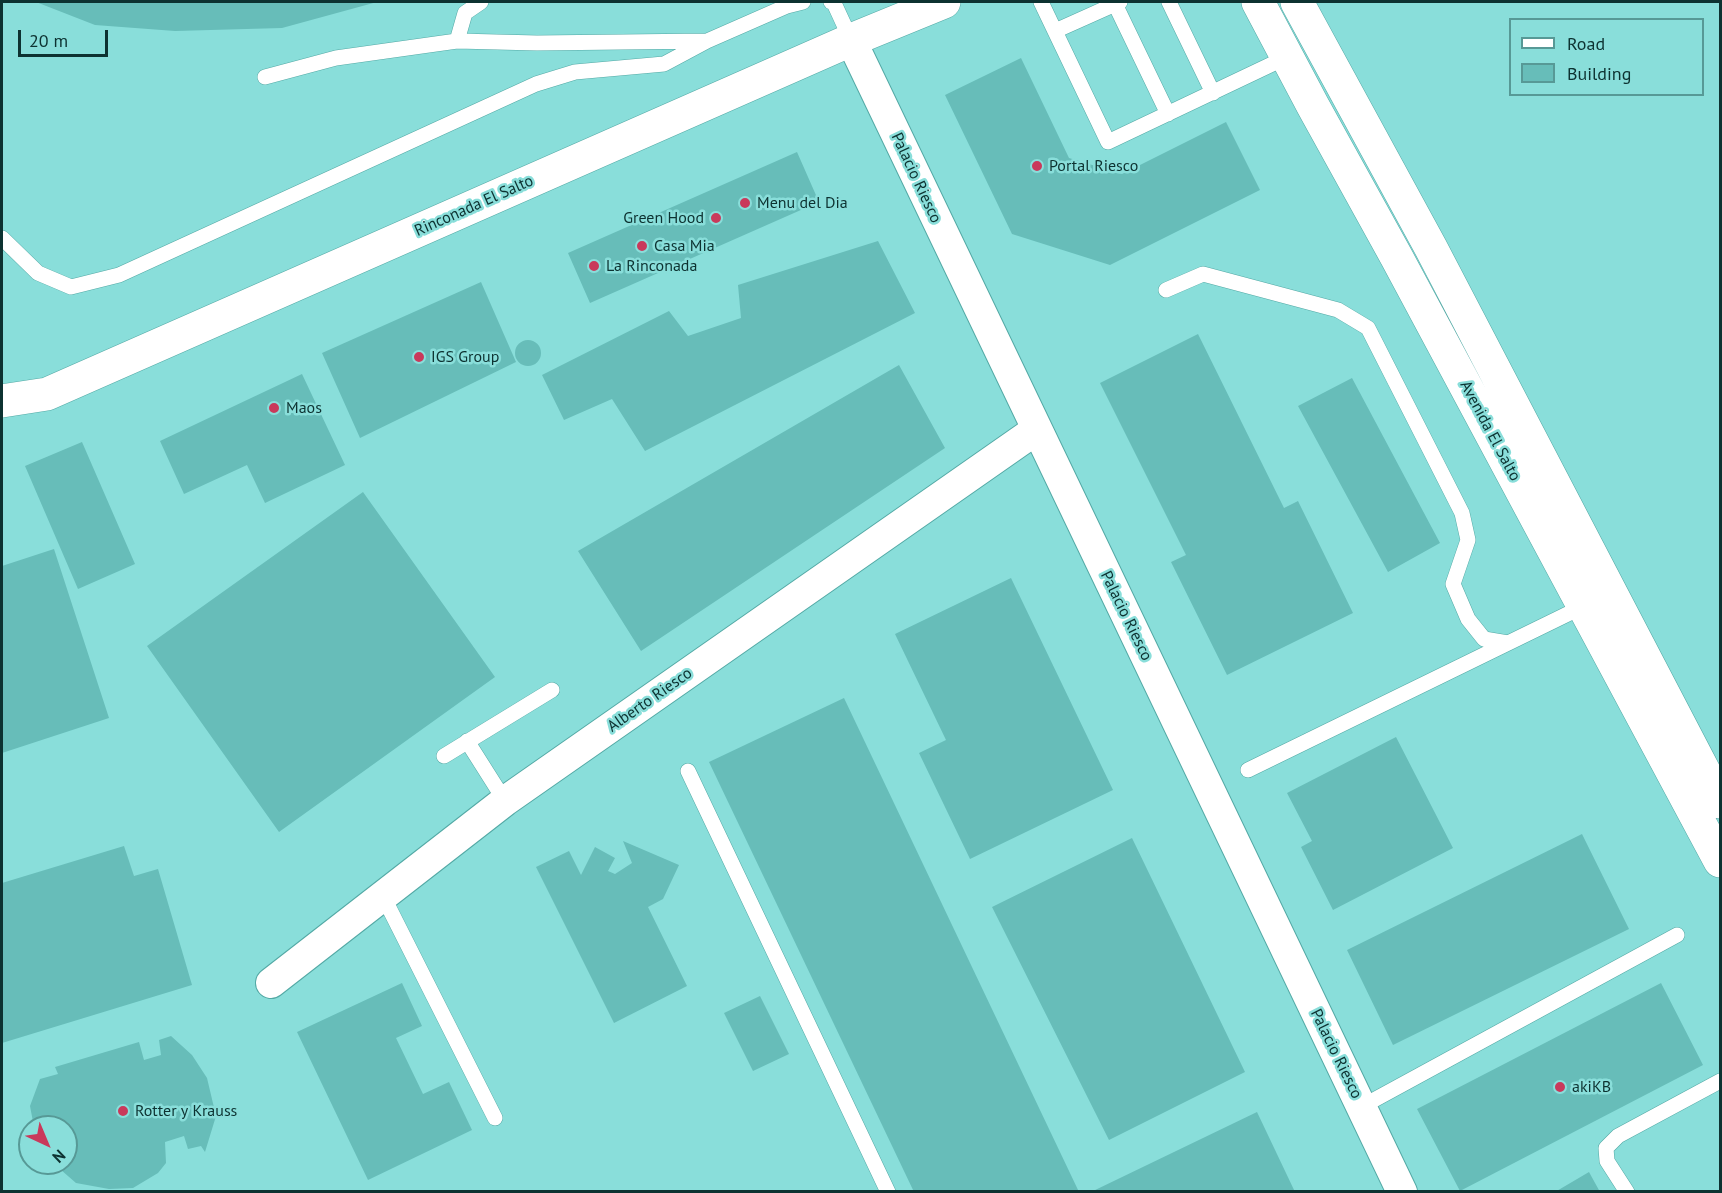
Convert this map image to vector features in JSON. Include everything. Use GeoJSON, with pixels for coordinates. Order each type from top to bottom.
{"type":"FeatureCollection","features":[{"type":"Feature","properties":{"kind":"main road","name":"Rinconada El Salto"},"geometry":{"type":"LineString","coordinates":[[2,401],[47,394],[851,40],[944,2]]}},
{"type":"Feature","properties":{"kind":"main road","name":"Avenida El Salto"},"geometry":{"type":"LineString","coordinates":[[1258,2],[1720,861]]}},
{"type":"Feature","properties":{"kind":"main road","name":"Avenida El Salto"},"geometry":{"type":"LineString","coordinates":[[1297,2],[1431,248],[1720,802]]}},
{"type":"Feature","properties":{"kind":"street","name":"Palacio Riesco"},"geometry":{"type":"LineString","coordinates":[[851,40],[1402,1191]]}},
{"type":"Feature","properties":{"kind":"street","name":"Alberto Riesco"},"geometry":{"type":"LineString","coordinates":[[272,982],[505,801],[1036,430]]}},
{"type":"Feature","properties":{"kind":"lane"},"geometry":{"type":"LineString","coordinates":[[457,41],[465,13],[482,2]]}},
{"type":"Feature","properties":{"kind":"lane"},"geometry":{"type":"LineString","coordinates":[[2,238],[38,273],[71,287],[119,275],[536,84],[575,72],[664,64],[707,41],[787,6],[803,2]]}},
{"type":"Feature","properties":{"kind":"lane"},"geometry":{"type":"LineString","coordinates":[[831,2],[834,3],[851,40]]}},
{"type":"Feature","properties":{"kind":"lane"},"geometry":{"type":"LineString","coordinates":[[1041,2],[1108,142],[1287,57]]}},
{"type":"Feature","properties":{"kind":"lane"},"geometry":{"type":"LineString","coordinates":[[1169,2],[1213,93]]}},
{"type":"Feature","properties":{"kind":"lane"},"geometry":{"type":"LineString","coordinates":[[1055,31],[1118,3],[1168,114]]}},
{"type":"Feature","properties":{"kind":"lane"},"geometry":{"type":"LineString","coordinates":[[265,77],[336,58],[457,41],[537,43],[707,41]]}},
{"type":"Feature","properties":{"kind":"lane"},"geometry":{"type":"LineString","coordinates":[[1166,290],[1203,274],[1338,310],[1368,328],[1462,513],[1468,540],[1453,584],[1468,619],[1484,639],[1508,643]]}},
{"type":"Feature","properties":{"kind":"lane"},"geometry":{"type":"LineString","coordinates":[[1248,770],[1584,606]]}},
{"type":"Feature","properties":{"kind":"lane"},"geometry":{"type":"LineString","coordinates":[[444,756],[552,690]]}},
{"type":"Feature","properties":{"kind":"lane"},"geometry":{"type":"LineString","coordinates":[[467,741],[505,801]]}},
{"type":"Feature","properties":{"kind":"lane"},"geometry":{"type":"LineString","coordinates":[[688,771],[888,1191]]}},
{"type":"Feature","properties":{"kind":"lane"},"geometry":{"type":"LineString","coordinates":[[383,896],[495,1118]]}},
{"type":"Feature","properties":{"kind":"lane"},"geometry":{"type":"LineString","coordinates":[[1361,1107],[1677,935]]}},
{"type":"Feature","properties":{"kind":"lane"},"geometry":{"type":"LineString","coordinates":[[1628,1191],[1607,1161],[1606,1148],[1618,1137],[1720,1081]]}},
{"type":"Feature","properties":{"kind":"building"},"geometry":{"type":"Polygon","coordinates":[[[36,2],[377,2],[282,28],[175,31],[95,25],[36,2]]]}},
{"type":"Feature","properties":{"kind":"building","name":"Portal Riesco"},"geometry":{"type":"Polygon","coordinates":[[[1021,58],[1069,158],[1122,174],[1226,122],[1260,190],[1110,265],[1012,234],[945,95],[1021,58]]]}},
{"type":"Feature","properties":{"kind":"building"},"geometry":{"type":"Polygon","coordinates":[[[797,152],[819,202],[590,303],[568,253],[797,152]]]}},
{"type":"Feature","properties":{"kind":"building"},"geometry":{"type":"Polygon","coordinates":[[[878,241],[915,313],[645,451],[612,399],[564,420],[542,375],[669,311],[688,336],[741,318],[738,285],[878,241]]]}},
{"type":"Feature","properties":{"kind":"building","name":"IGS Group"},"geometry":{"type":"Polygon","coordinates":[[[481,282],[516,362],[360,438],[322,353],[481,282]]]}},
{"type":"Feature","properties":{"kind":"building"},"geometry":{"type":"Polygon","coordinates":[[[1198,334],[1284,508],[1298,501],[1353,613],[1227,675],[1171,562],[1186,555],[1100,383],[1198,334]]]}},
{"type":"Feature","properties":{"kind":"building"},"geometry":{"type":"Polygon","coordinates":[[[528,340],[537,344],[541,353],[537,362],[528,366],[519,362],[515,353],[519,344],[528,340]]]}},
{"type":"Feature","properties":{"kind":"building"},"geometry":{"type":"Polygon","coordinates":[[[899,365],[945,448],[641,651],[578,551],[899,365]]]}},
{"type":"Feature","properties":{"kind":"building","name":"Maos"},"geometry":{"type":"Polygon","coordinates":[[[302,374],[345,465],[265,503],[247,465],[184,494],[160,441],[302,374]]]}},
{"type":"Feature","properties":{"kind":"building"},"geometry":{"type":"Polygon","coordinates":[[[1352,378],[1440,543],[1388,572],[1298,406],[1352,378]]]}},
{"type":"Feature","properties":{"kind":"building"},"geometry":{"type":"Polygon","coordinates":[[[82,442],[135,564],[78,589],[25,466],[82,442]]]}},
{"type":"Feature","properties":{"kind":"building"},"geometry":{"type":"Polygon","coordinates":[[[363,492],[495,677],[279,832],[147,646],[363,492]]]}},
{"type":"Feature","properties":{"kind":"building"},"geometry":{"type":"Polygon","coordinates":[[[54,549],[109,718],[2,753],[2,566],[54,549]]]}},
{"type":"Feature","properties":{"kind":"building"},"geometry":{"type":"Polygon","coordinates":[[[1011,578],[1113,790],[970,859],[919,753],[946,740],[895,634],[1011,578]]]}},
{"type":"Feature","properties":{"kind":"building"},"geometry":{"type":"Polygon","coordinates":[[[844,698],[1079,1192],[914,1192],[709,762],[844,698]]]}},
{"type":"Feature","properties":{"kind":"building"},"geometry":{"type":"Polygon","coordinates":[[[1396,737],[1453,848],[1333,910],[1301,847],[1312,841],[1287,793],[1396,737]]]}},
{"type":"Feature","properties":{"kind":"building"},"geometry":{"type":"Polygon","coordinates":[[[1582,834],[1629,929],[1393,1045],[1347,950],[1582,834]]]}},
{"type":"Feature","properties":{"kind":"building"},"geometry":{"type":"Polygon","coordinates":[[[1132,838],[1245,1072],[1109,1140],[992,907],[1132,838]]]}},
{"type":"Feature","properties":{"kind":"building"},"geometry":{"type":"Polygon","coordinates":[[[623,841],[679,865],[663,899],[648,907],[687,986],[614,1023],[536,867],[569,851],[581,875],[595,847],[615,858],[608,871],[615,874],[632,863],[623,841]]]}},
{"type":"Feature","properties":{"kind":"building"},"geometry":{"type":"Polygon","coordinates":[[[124,846],[134,876],[158,869],[192,985],[2,1043],[2,883],[124,846]]]}},
{"type":"Feature","properties":{"kind":"building"},"geometry":{"type":"Polygon","coordinates":[[[402,983],[422,1026],[396,1038],[423,1094],[449,1082],[472,1130],[368,1180],[297,1032],[402,983]]]}},
{"type":"Feature","properties":{"kind":"building","name":"akiKB"},"geometry":{"type":"Polygon","coordinates":[[[1661,983],[1703,1065],[1460,1191],[1417,1109],[1661,983]]]}},
{"type":"Feature","properties":{"kind":"building"},"geometry":{"type":"Polygon","coordinates":[[[760,996],[789,1054],[753,1071],[724,1013],[760,996]]]}},
{"type":"Feature","properties":{"kind":"building","name":"Rotter y Krauss"},"geometry":{"type":"Polygon","coordinates":[[[171,1036],[192,1055],[207,1078],[216,1116],[205,1152],[201,1146],[188,1149],[184,1136],[165,1142],[166,1163],[158,1173],[133,1188],[109,1189],[76,1183],[67,1175],[78,1175],[78,1115],[32,1115],[30,1106],[40,1079],[58,1074],[55,1067],[139,1042],[144,1060],[161,1055],[159,1040],[171,1036]]]}},
{"type":"Feature","properties":{"kind":"building"},"geometry":{"type":"Polygon","coordinates":[[[1257,1112],[1295,1192],[1091,1192],[1257,1112]]]}},
{"type":"Feature","properties":{"kind":"building"},"geometry":{"type":"Polygon","coordinates":[[[1589,1172],[1600,1192],[1555,1192],[1589,1172]]]}},
{"type":"Feature","properties":{"kind":"place","name":"Portal Riesco"},"geometry":{"type":"Point","coordinates":[1037,166]}},
{"type":"Feature","properties":{"kind":"place","name":"Menu del Dia"},"geometry":{"type":"Point","coordinates":[745,203]}},
{"type":"Feature","properties":{"kind":"place","name":"Green Hood"},"geometry":{"type":"Point","coordinates":[716,218]}},
{"type":"Feature","properties":{"kind":"place","name":"Casa Mia"},"geometry":{"type":"Point","coordinates":[642,246]}},
{"type":"Feature","properties":{"kind":"place","name":"La Rinconada"},"geometry":{"type":"Point","coordinates":[594,266]}},
{"type":"Feature","properties":{"kind":"place","name":"IGS Group"},"geometry":{"type":"Point","coordinates":[419,357]}},
{"type":"Feature","properties":{"kind":"place","name":"Maos"},"geometry":{"type":"Point","coordinates":[274,408]}},
{"type":"Feature","properties":{"kind":"place","name":"akiKB"},"geometry":{"type":"Point","coordinates":[1560,1087]}},
{"type":"Feature","properties":{"kind":"place","name":"Rotter y Krauss"},"geometry":{"type":"Point","coordinates":[123,1111]}}]}
